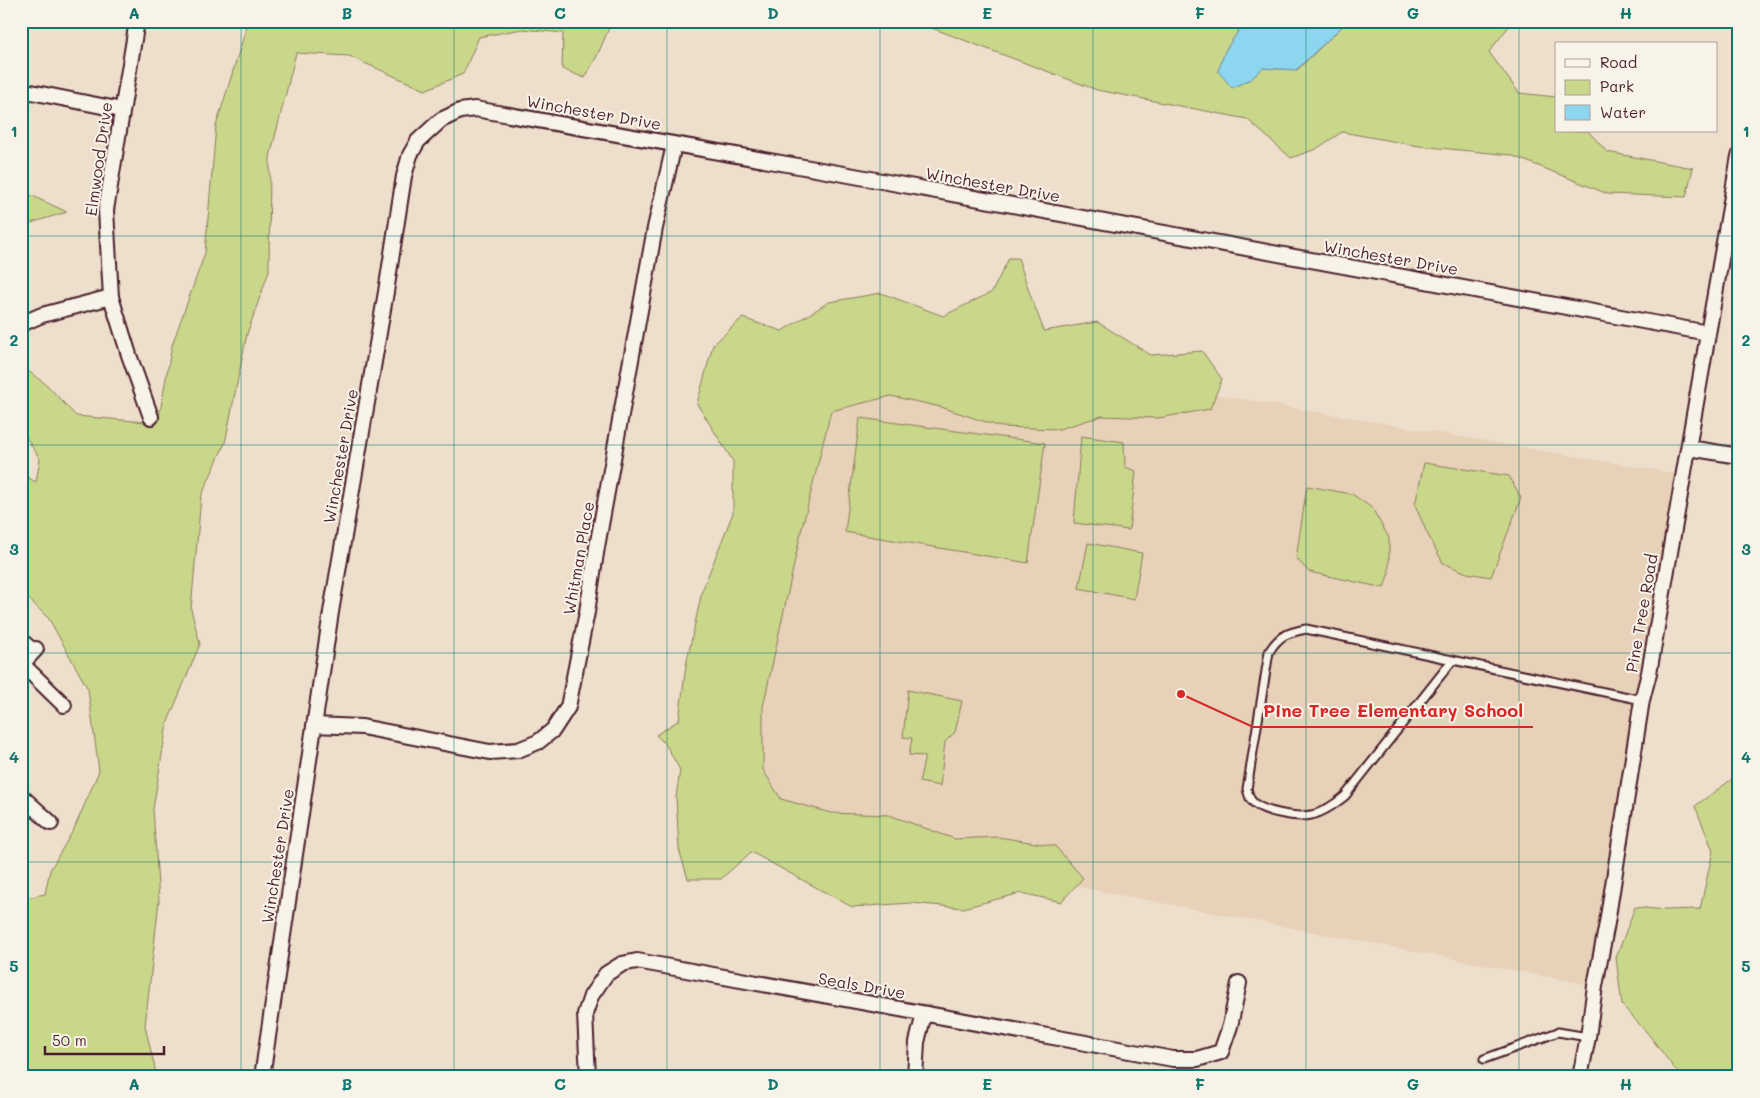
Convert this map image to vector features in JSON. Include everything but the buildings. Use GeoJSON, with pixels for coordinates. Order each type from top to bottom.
{"type":"FeatureCollection","features":[{"type":"Feature","properties":{"kind":"street","name":"Elmwood Drive"},"geometry":{"type":"LineString","coordinates":[[138,21],[106,210],[111,297],[128,356],[151,417]]}},
{"type":"Feature","properties":{"kind":"street"},"geometry":{"type":"LineString","coordinates":[[21,90],[122,110]]}},
{"type":"Feature","properties":{"kind":"street","name":"Winchester Drive"},"geometry":{"type":"LineString","coordinates":[[262,1077],[331,612],[404,176],[410,155],[418,141],[441,120],[460,111],[475,109],[1708,332]]}},
{"type":"Feature","properties":{"kind":"street","name":"Whitman Place"},"geometry":{"type":"LineString","coordinates":[[314,725],[362,728],[490,752],[518,750],[538,742],[553,730],[568,707],[587,612],[655,228],[674,145]]}},
{"type":"Feature","properties":{"kind":"street","name":"Pine Tree Road"},"geometry":{"type":"LineString","coordinates":[[1580,1077],[1588,1037],[1594,986],[1607,923],[1642,700],[1649,673],[1739,156]]}},
{"type":"Feature","properties":{"kind":"street"},"geometry":{"type":"LineString","coordinates":[[21,324],[42,315],[111,297]]}},
{"type":"Feature","properties":{"kind":"street"},"geometry":{"type":"LineString","coordinates":[[1689,448],[1739,456]]}},
{"type":"Feature","properties":{"kind":"street"},"geometry":{"type":"LineString","coordinates":[[36,649],[22,665],[64,705]]}},
{"type":"Feature","properties":{"kind":"street"},"geometry":{"type":"LineString","coordinates":[[21,796],[51,823]]}},
{"type":"Feature","properties":{"kind":"street","name":"Seals Drive"},"geometry":{"type":"LineString","coordinates":[[588,1077],[585,1014],[591,996],[606,974],[622,964],[637,961],[1173,1059],[1197,1059],[1221,1052],[1230,1026],[1238,983]]}},
{"type":"Feature","properties":{"kind":"street"},"geometry":{"type":"LineString","coordinates":[[915,1077],[917,1042],[924,1014]]}},
{"type":"Feature","properties":{"kind":"lane"},"geometry":{"type":"LineString","coordinates":[[1452,661],[1345,796],[1332,806],[1312,815],[1296,816],[1264,809],[1251,800],[1247,789],[1269,652],[1275,642],[1287,633],[1306,629],[1642,700]]}},
{"type":"Feature","properties":{"kind":"lane"},"geometry":{"type":"LineString","coordinates":[[21,636],[36,649]]}},
{"type":"Feature","properties":{"kind":"lane"},"geometry":{"type":"LineString","coordinates":[[1484,1059],[1558,1032],[1588,1037]]}},
{"type":"Feature","properties":{"kind":"shaded area"},"geometry":{"type":"Polygon","coordinates":[[[805,324],[1684,475],[1595,986],[728,820],[805,324]]]}},
{"type":"Feature","properties":{"kind":"green space"},"geometry":{"type":"Polygon","coordinates":[[[246,21],[612,21],[585,78],[562,69],[563,33],[522,29],[479,37],[463,74],[425,90],[349,56],[296,53],[270,157],[269,271],[247,334],[225,443],[201,497],[191,609],[200,644],[167,724],[153,809],[159,901],[145,1026],[157,1077],[21,1077],[21,899],[45,894],[50,870],[74,829],[99,771],[88,689],[49,619],[21,591],[21,474],[36,482],[40,459],[21,429],[21,366],[47,385],[76,416],[158,423],[172,345],[205,253],[216,126],[245,32],[246,21]]]}},
{"type":"Feature","properties":{"kind":"green space"},"geometry":{"type":"Polygon","coordinates":[[[913,21],[1245,21],[1225,51],[1251,79],[1263,68],[1297,70],[1348,21],[1513,21],[1489,52],[1519,93],[1555,97],[1555,132],[1589,132],[1607,152],[1693,168],[1686,197],[1608,194],[1511,155],[1419,146],[1342,132],[1316,149],[1291,158],[1247,119],[1097,90],[913,21]]]}},
{"type":"Feature","properties":{"kind":"green space"},"geometry":{"type":"Polygon","coordinates":[[[21,193],[26,193],[67,212],[21,226],[21,193]]]}},
{"type":"Feature","properties":{"kind":"green space"},"geometry":{"type":"Polygon","coordinates":[[[1009,258],[1018,258],[1044,331],[1097,322],[1151,355],[1202,351],[1222,379],[1210,409],[1159,418],[1102,416],[1059,429],[1001,427],[941,407],[891,396],[831,411],[801,532],[763,707],[763,770],[781,799],[831,813],[889,815],[955,839],[998,837],[1055,846],[1083,878],[1061,902],[1021,893],[963,908],[911,903],[852,907],[751,852],[721,879],[688,879],[679,849],[676,797],[680,770],[666,745],[656,735],[679,720],[686,665],[702,591],[733,513],[733,461],[697,404],[713,345],[742,318],[782,331],[829,302],[881,293],[943,316],[992,292],[1009,258]]]}},
{"type":"Feature","properties":{"kind":"green space"},"geometry":{"type":"Polygon","coordinates":[[[860,418],[1045,443],[1028,563],[845,532],[860,418]]]}},
{"type":"Feature","properties":{"kind":"green space"},"geometry":{"type":"Polygon","coordinates":[[[1081,436],[1124,442],[1125,467],[1136,471],[1129,530],[1074,523],[1081,436]]]}},
{"type":"Feature","properties":{"kind":"green space"},"geometry":{"type":"Polygon","coordinates":[[[1424,463],[1509,476],[1521,498],[1491,577],[1467,573],[1443,563],[1415,505],[1424,463]]]}},
{"type":"Feature","properties":{"kind":"green space"},"geometry":{"type":"Polygon","coordinates":[[[1307,486],[1352,494],[1372,508],[1389,538],[1389,572],[1384,588],[1309,572],[1296,558],[1307,486]]]}},
{"type":"Feature","properties":{"kind":"green space"},"geometry":{"type":"Polygon","coordinates":[[[1088,543],[1142,553],[1134,599],[1079,588],[1088,543]]]}},
{"type":"Feature","properties":{"kind":"green space"},"geometry":{"type":"Polygon","coordinates":[[[908,690],[962,701],[955,732],[945,742],[940,786],[919,782],[925,756],[909,755],[912,738],[903,737],[908,690]]]}},
{"type":"Feature","properties":{"kind":"green space"},"geometry":{"type":"Polygon","coordinates":[[[1739,774],[1739,1077],[1681,1077],[1649,1035],[1622,1005],[1616,958],[1635,907],[1666,910],[1700,909],[1713,851],[1695,806],[1739,774]]]}},
{"type":"Feature","properties":{"kind":"water"},"geometry":{"type":"Polygon","coordinates":[[[1245,21],[1348,21],[1296,70],[1263,68],[1251,79],[1232,88],[1218,71],[1225,51],[1245,21]]]}},
{"type":"Feature","properties":{"kind":"place","name":"Pine Tree Elementary School"},"geometry":{"type":"Point","coordinates":[1181,694]}}]}
